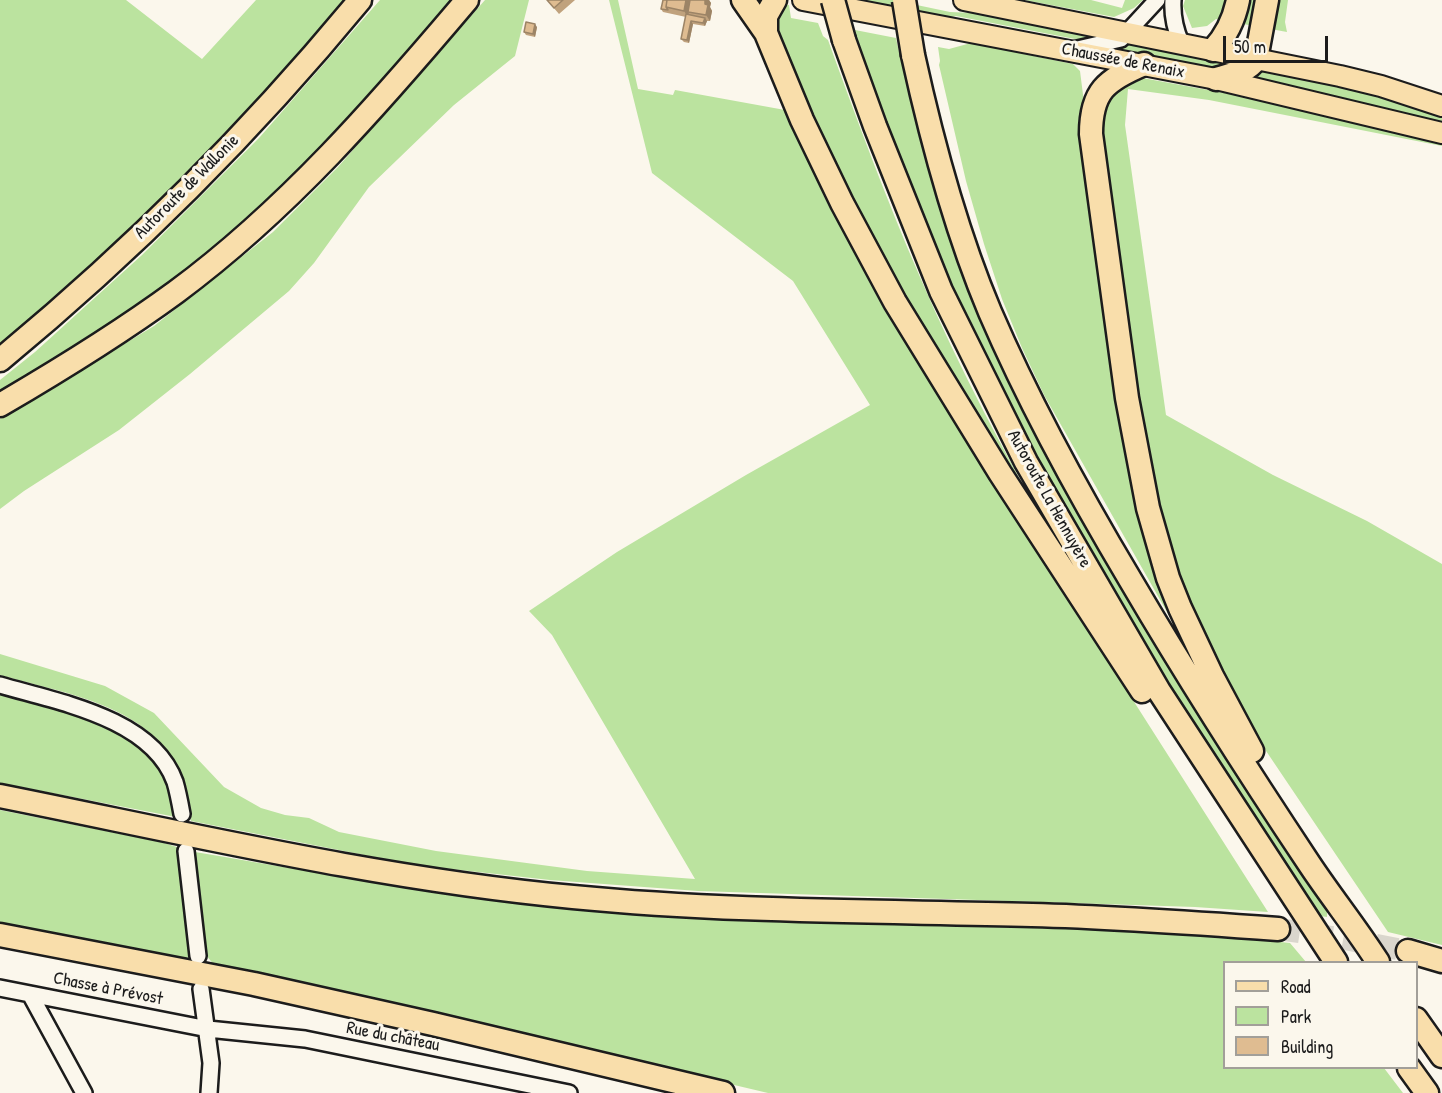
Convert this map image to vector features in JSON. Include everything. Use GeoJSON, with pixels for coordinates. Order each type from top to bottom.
{"type":"FeatureCollection","features":[{"type":"Feature","properties":{"kind":"highway","name":"Autoroute de Wallonie"},"geometry":{"type":"LineString","coordinates":[[0,360],[153,224],[272,101],[360,0]]}},
{"type":"Feature","properties":{"kind":"highway"},"geometry":{"type":"LineString","coordinates":[[0,405],[114,336],[177,291],[259,224],[350,133],[467,0]]}},
{"type":"Feature","properties":{"kind":"highway"},"geometry":{"type":"LineString","coordinates":[[743,0],[766,33],[802,120],[842,203],[895,302],[935,369],[1012,492],[1164,724],[1198,753]]}},
{"type":"Feature","properties":{"kind":"highway"},"geometry":{"type":"LineString","coordinates":[[766,33],[766,16],[775,0]]}},
{"type":"Feature","properties":{"kind":"highway","name":"Autoroute La Hennuyère"},"geometry":{"type":"LineString","coordinates":[[833,0],[844,40],[875,126],[941,291],[1021,452],[1159,691],[1335,961]]}},
{"type":"Feature","properties":{"kind":"highway","name":"Autoroute La Hennuyère"},"geometry":{"type":"LineString","coordinates":[[904,0],[913,55],[939,165],[989,310],[1023,383],[1087,506],[1186,674],[1311,866],[1377,961]]}},
{"type":"Feature","properties":{"kind":"highway"},"geometry":{"type":"LineString","coordinates":[[1213,50],[1235,17],[1239,0]]}},
{"type":"Feature","properties":{"kind":"highway"},"geometry":{"type":"LineString","coordinates":[[1216,79],[1240,72],[1253,64],[1256,59],[1267,0]]}},
{"type":"Feature","properties":{"kind":"highway"},"geometry":{"type":"LineString","coordinates":[[1144,64],[1118,75],[1106,84],[1096,100],[1091,116],[1091,134],[1126,387],[1144,489],[1168,578],[1184,617],[1245,737],[1297,820],[1311,866]]}},
{"type":"Feature","properties":{"kind":"highway"},"geometry":{"type":"LineString","coordinates":[[0,796],[378,872],[464,885],[571,897],[665,905],[1149,919],[1278,929]]}},
{"type":"Feature","properties":{"kind":"highway"},"geometry":{"type":"LineString","coordinates":[[0,935],[265,986],[723,1093]]}},
{"type":"Feature","properties":{"kind":"highway"},"geometry":{"type":"LineString","coordinates":[[1408,951],[1442,961]]}},
{"type":"Feature","properties":{"kind":"highway"},"geometry":{"type":"LineString","coordinates":[[1418,1022],[1442,1056]]}},
{"type":"Feature","properties":{"kind":"highway"},"geometry":{"type":"LineString","coordinates":[[1410,1069],[1426,1093]]}},
{"type":"Feature","properties":{"kind":"main road","name":"Chaussée de Renaix"},"geometry":{"type":"LineString","coordinates":[[802,0],[1144,64],[1442,133]]}},
{"type":"Feature","properties":{"kind":"main road","name":"Chaussée de Renaix"},"geometry":{"type":"LineString","coordinates":[[964,0],[1371,84],[1442,106]]}},
{"type":"Feature","properties":{"kind":"street"},"geometry":{"type":"LineString","coordinates":[[1071,51],[1121,39],[1157,0]]}},
{"type":"Feature","properties":{"kind":"street"},"geometry":{"type":"LineString","coordinates":[[1173,0],[1175,30],[1181,43]]}},
{"type":"Feature","properties":{"kind":"street"},"geometry":{"type":"LineString","coordinates":[[0,685],[82,709],[117,723],[144,740],[163,761],[174,781],[182,814]]}},
{"type":"Feature","properties":{"kind":"street"},"geometry":{"type":"LineString","coordinates":[[186,851],[198,956]]}},
{"type":"Feature","properties":{"kind":"street","name":"Chasse à Prévost"},"geometry":{"type":"LineString","coordinates":[[0,988],[208,1029]]}},
{"type":"Feature","properties":{"kind":"street"},"geometry":{"type":"LineString","coordinates":[[201,989],[211,1063],[209,1093]]}},
{"type":"Feature","properties":{"kind":"street"},"geometry":{"type":"LineString","coordinates":[[30,994],[84,1093]]}},
{"type":"Feature","properties":{"kind":"street","name":"Rue du château"},"geometry":{"type":"LineString","coordinates":[[208,1029],[305,1040],[569,1093]]}},
{"type":"Feature","properties":{"kind":"green space"},"geometry":{"type":"Polygon","coordinates":[[[0,0],[126,0],[202,59],[256,0],[346,0],[307,47],[224,137],[91,265],[0,346],[0,0]]]}},
{"type":"Feature","properties":{"kind":"green space"},"geometry":{"type":"Polygon","coordinates":[[[380,0],[456,0],[292,181],[179,281],[0,394],[0,380],[35,352],[142,255],[259,138],[380,0]]]}},
{"type":"Feature","properties":{"kind":"green space"},"geometry":{"type":"Polygon","coordinates":[[[485,0],[529,0],[515,56],[454,105],[369,187],[314,263],[289,291],[119,430],[0,509],[0,419],[154,326],[273,232],[338,167],[485,0]]]}},
{"type":"Feature","properties":{"kind":"green space"},"geometry":{"type":"Polygon","coordinates":[[[609,0],[618,0],[638,89],[673,95],[675,90],[785,110],[824,196],[885,311],[1268,912],[1195,907],[698,891],[550,880],[415,865],[191,821],[184,785],[175,764],[161,743],[142,727],[98,703],[0,675],[0,654],[105,686],[154,713],[224,787],[261,808],[285,815],[309,818],[339,832],[436,851],[587,871],[695,879],[552,635],[529,611],[617,552],[870,405],[793,281],[652,173],[609,0]]]}},
{"type":"Feature","properties":{"kind":"green space"},"geometry":{"type":"Polygon","coordinates":[[[834,0],[893,0],[950,12],[998,14],[1111,36],[1080,40],[956,16],[948,18],[834,0]]]}},
{"type":"Feature","properties":{"kind":"green space"},"geometry":{"type":"Polygon","coordinates":[[[1024,0],[1091,0],[1122,8],[1125,0],[1143,0],[1134,8],[1114,17],[1024,0]]]}},
{"type":"Feature","properties":{"kind":"green space"},"geometry":{"type":"Polygon","coordinates":[[[1185,0],[1288,0],[1285,22],[1287,32],[1216,19],[1207,26],[1192,28],[1183,6],[1185,0]]]}},
{"type":"Feature","properties":{"kind":"green space"},"geometry":{"type":"Polygon","coordinates":[[[780,4],[789,5],[791,18],[818,23],[823,36],[828,40],[907,248],[935,311],[984,412],[1056,544],[884,272],[776,48],[774,14],[780,4]]]}},
{"type":"Feature","properties":{"kind":"green space"},"geometry":{"type":"Polygon","coordinates":[[[855,30],[896,38],[899,52],[904,54],[980,309],[1327,904],[1327,917],[1314,915],[1084,550],[968,328],[855,47],[857,42],[855,30]]]}},
{"type":"Feature","properties":{"kind":"green space"},"geometry":{"type":"Polygon","coordinates":[[[1129,41],[1231,62],[1231,67],[1219,69],[1110,47],[1129,41]]]}},
{"type":"Feature","properties":{"kind":"green space"},"geometry":{"type":"Polygon","coordinates":[[[971,43],[1073,64],[1080,71],[1123,410],[1197,665],[1044,395],[1002,299],[966,181],[939,65],[938,47],[949,49],[971,43]]]}},
{"type":"Feature","properties":{"kind":"green space"},"geometry":{"type":"Polygon","coordinates":[[[1260,68],[1355,88],[1442,112],[1442,124],[1228,79],[1260,68]]]}},
{"type":"Feature","properties":{"kind":"green space"},"geometry":{"type":"Polygon","coordinates":[[[1137,77],[1230,94],[1442,139],[1442,146],[1209,100],[1128,89],[1125,125],[1166,415],[1273,475],[1367,521],[1442,564],[1442,945],[1388,932],[1258,739],[1186,593],[1165,531],[1143,438],[1100,109],[1108,91],[1137,77]]]}},
{"type":"Feature","properties":{"kind":"green space"},"geometry":{"type":"Polygon","coordinates":[[[0,690],[105,720],[152,753],[169,783],[176,817],[0,783],[0,690]]]}},
{"type":"Feature","properties":{"kind":"green space"},"geometry":{"type":"Polygon","coordinates":[[[0,810],[161,842],[180,848],[192,954],[185,960],[0,926],[0,810]]]}},
{"type":"Feature","properties":{"kind":"green space"},"geometry":{"type":"Polygon","coordinates":[[[195,852],[495,900],[616,913],[677,918],[1106,929],[1290,943],[1305,961],[1223,961],[1223,1069],[1385,1069],[1403,1093],[768,1093],[214,965],[206,955],[195,852]]]}},
{"type":"Feature","properties":{"kind":"building"},"geometry":{"type":"Polygon","coordinates":[[[547,0],[563,0],[554,8],[547,0]]]}},
{"type":"Feature","properties":{"kind":"building"},"geometry":{"type":"Polygon","coordinates":[[[663,0],[667,0],[668,10],[661,9],[663,0]]]}},
{"type":"Feature","properties":{"kind":"building"},"geometry":{"type":"Polygon","coordinates":[[[667,0],[686,0],[684,11],[666,7],[667,0]]]}},
{"type":"Feature","properties":{"kind":"building"},"geometry":{"type":"Polygon","coordinates":[[[690,0],[705,0],[705,4],[708,5],[706,15],[688,12],[690,0]]]}},
{"type":"Feature","properties":{"kind":"building"},"geometry":{"type":"Polygon","coordinates":[[[686,14],[705,18],[703,23],[691,21],[687,40],[681,39],[686,14]]]}},
{"type":"Feature","properties":{"kind":"building"},"geometry":{"type":"Polygon","coordinates":[[[526,22],[535,24],[533,34],[524,32],[526,22]]]}},
{"type":"Feature","properties":{"kind":"tunnel"},"geometry":{"type":"LineString","coordinates":[[1278,929],[1408,951]]}}]}
